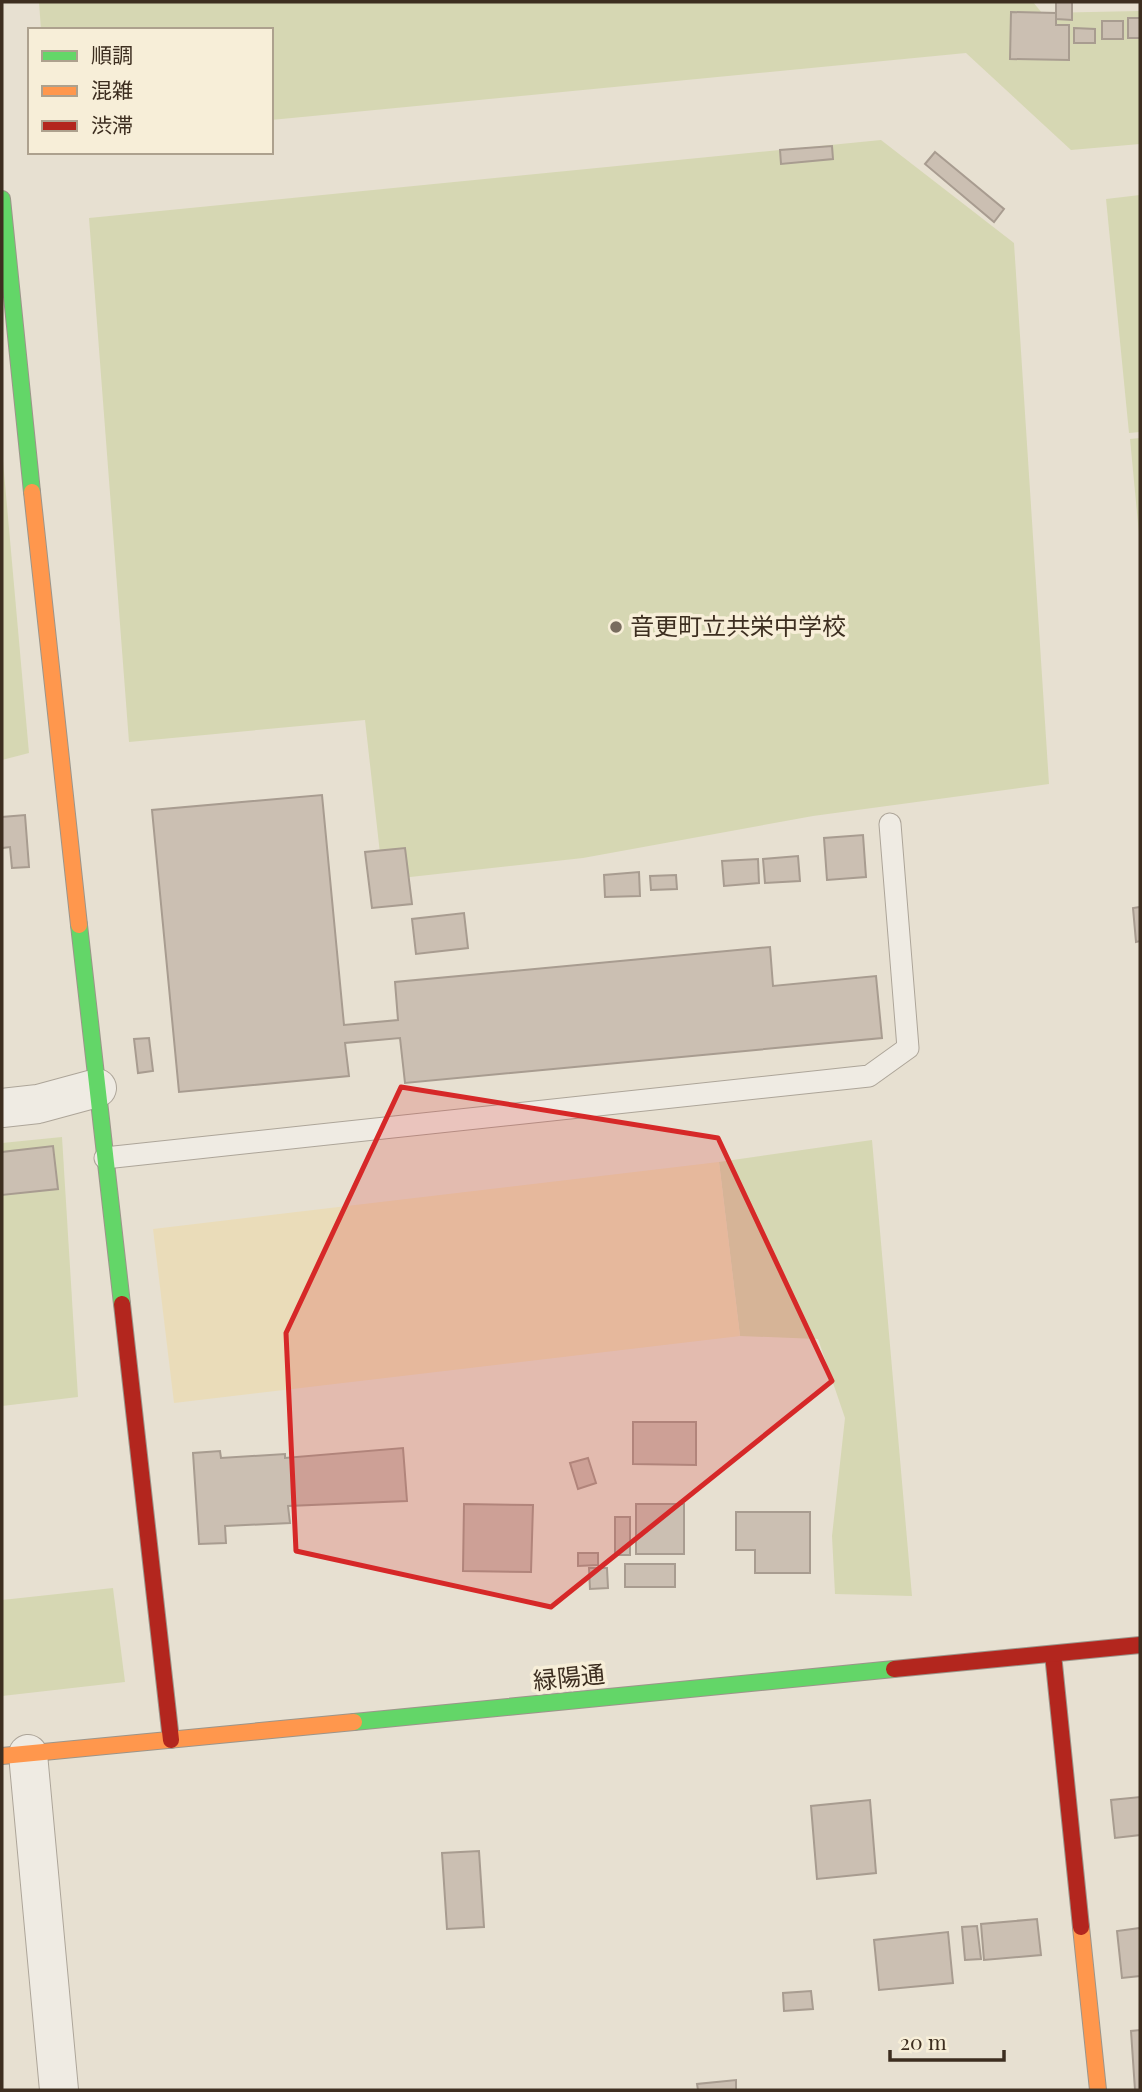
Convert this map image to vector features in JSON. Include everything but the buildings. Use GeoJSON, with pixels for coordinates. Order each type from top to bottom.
{"type":"FeatureCollection","features":[{"type":"Feature","properties":{"kind":"street"},"geometry":{"type":"LineString","coordinates":[[2,199],[97,1088],[171,1740]]}},
{"type":"Feature","properties":{"kind":"street"},"geometry":{"type":"LineString","coordinates":[[2,1108],[38,1104],[97,1088]]}},
{"type":"Feature","properties":{"kind":"street","name":"緑陽通"},"geometry":{"type":"LineString","coordinates":[[15,1755],[1140,1645]]}},
{"type":"Feature","properties":{"kind":"street"},"geometry":{"type":"LineString","coordinates":[[1053,1654],[1098,2090]]}},
{"type":"Feature","properties":{"kind":"street"},"geometry":{"type":"LineString","coordinates":[[15,1755],[59,2090]]}},
{"type":"Feature","properties":{"kind":"lane"},"geometry":{"type":"LineString","coordinates":[[105,1158],[869,1076],[908,1048],[890,824]]}},
{"type":"Feature","properties":{"kind":"highlighted area"},"geometry":{"type":"Polygon","coordinates":[[[401,1087],[718,1138],[832,1381],[551,1607],[296,1551],[286,1333],[401,1087]]]}},
{"type":"Feature","properties":{"kind":"green space"},"geometry":{"type":"Polygon","coordinates":[[[39,2],[1033,2],[1042,13],[1140,11],[1140,144],[1071,150],[966,53],[273,120],[273,28],[41,28],[39,2]]]}},
{"type":"Feature","properties":{"kind":"green space"},"geometry":{"type":"Polygon","coordinates":[[[881,140],[1014,243],[1049,784],[813,816],[583,858],[383,880],[365,720],[129,742],[89,218],[881,140]]]}},
{"type":"Feature","properties":{"kind":"green space"},"geometry":{"type":"Polygon","coordinates":[[[1140,195],[1140,432],[1129,433],[1106,199],[1140,195]]]}},
{"type":"Feature","properties":{"kind":"green space"},"geometry":{"type":"Polygon","coordinates":[[[1140,438],[1140,544],[1130,439],[1140,438]]]}},
{"type":"Feature","properties":{"kind":"green space"},"geometry":{"type":"Polygon","coordinates":[[[2,450],[29,753],[2,760],[2,450]]]}},
{"type":"Feature","properties":{"kind":"green space"},"geometry":{"type":"Polygon","coordinates":[[[62,1137],[78,1397],[2,1406],[2,1143],[62,1137]]]}},
{"type":"Feature","properties":{"kind":"green space"},"geometry":{"type":"Polygon","coordinates":[[[872,1140],[912,1596],[835,1594],[832,1536],[845,1418],[818,1339],[740,1336],[719,1162],[872,1140]]]}},
{"type":"Feature","properties":{"kind":"green space"},"geometry":{"type":"Polygon","coordinates":[[[113,1588],[125,1682],[2,1696],[2,1600],[113,1588]]]}},
{"type":"Feature","properties":{"kind":"sand"},"geometry":{"type":"Polygon","coordinates":[[[719,1162],[740,1336],[174,1403],[153,1229],[719,1162]]]}},
{"type":"Feature","properties":{"kind":"traffic: fast"},"geometry":{"type":"LineString","coordinates":[[2,199],[32,492]]}},
{"type":"Feature","properties":{"kind":"traffic: fast"},"geometry":{"type":"LineString","coordinates":[[79,925],[122,1304]]}},
{"type":"Feature","properties":{"kind":"traffic: fast"},"geometry":{"type":"LineString","coordinates":[[354,1722],[894,1669]]}},
{"type":"Feature","properties":{"kind":"traffic: slow"},"geometry":{"type":"LineString","coordinates":[[32,492],[79,925]]}},
{"type":"Feature","properties":{"kind":"traffic: slow"},"geometry":{"type":"LineString","coordinates":[[2,1756],[354,1722]]}},
{"type":"Feature","properties":{"kind":"traffic: slow"},"geometry":{"type":"LineString","coordinates":[[1081,1927],[1098,2090]]}},
{"type":"Feature","properties":{"kind":"traffic: jam"},"geometry":{"type":"LineString","coordinates":[[122,1304],[171,1740]]}},
{"type":"Feature","properties":{"kind":"traffic: jam"},"geometry":{"type":"LineString","coordinates":[[894,1669],[1140,1645]]}},
{"type":"Feature","properties":{"kind":"traffic: jam"},"geometry":{"type":"LineString","coordinates":[[1053,1654],[1081,1927]]}},
{"type":"Feature","properties":{"kind":"place","name":"音更町立共栄中学校"},"geometry":{"type":"Point","coordinates":[616,627]}}]}
